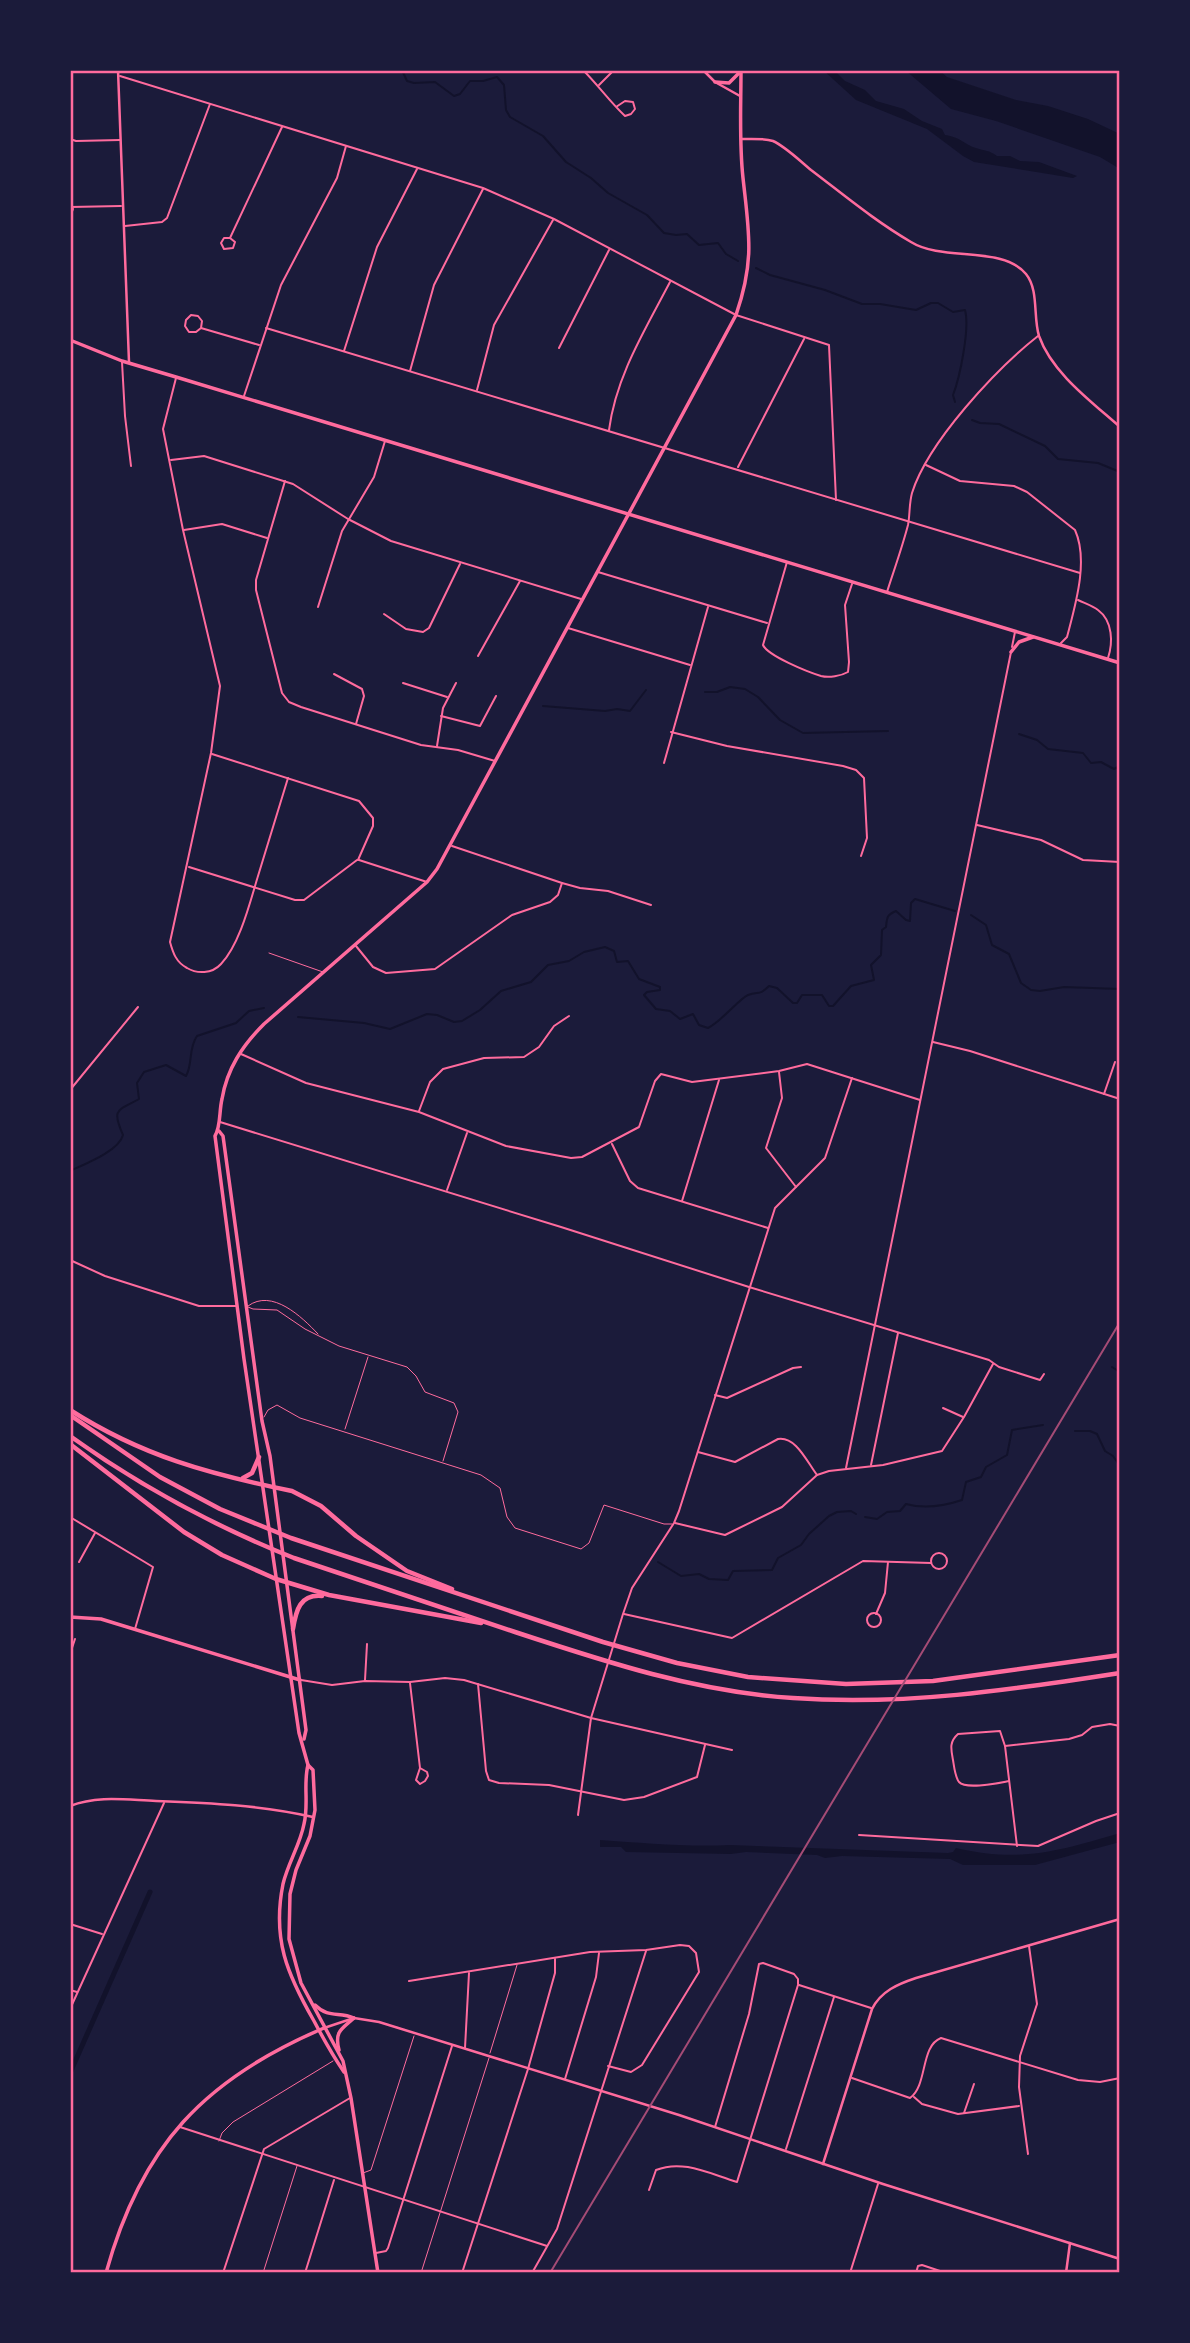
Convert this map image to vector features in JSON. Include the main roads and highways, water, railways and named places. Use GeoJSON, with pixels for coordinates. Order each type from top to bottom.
{"type":"FeatureCollection","features":[{"type":"Feature","properties":{"kind":"highway"},"geometry":{"type":"LineString","coordinates":[[70,1412],[131,1445],[199,1470],[305,1496],[407,1571],[495,1606]]}},
{"type":"Feature","properties":{"kind":"highway"},"geometry":{"type":"LineString","coordinates":[[70,1412],[160,1477],[220,1509],[256,1524],[603,1642],[677,1663],[748,1677],[846,1684],[933,1681],[1120,1655]]}},
{"type":"Feature","properties":{"kind":"highway"},"geometry":{"type":"LineString","coordinates":[[70,1436],[183,1508],[259,1544],[494,1625],[664,1679],[790,1698],[847,1701],[910,1700],[961,1695],[1120,1673]]}},
{"type":"Feature","properties":{"kind":"highway"},"geometry":{"type":"LineString","coordinates":[[70,1444],[184,1532],[222,1555],[276,1579],[344,1598]]}},
{"type":"Feature","properties":{"kind":"highway"},"geometry":{"type":"LineString","coordinates":[[235,1478],[245,1478],[253,1473],[259,1457]]}},
{"type":"Feature","properties":{"kind":"highway"},"geometry":{"type":"LineString","coordinates":[[293,1629],[298,1606],[306,1598],[318,1595],[494,1625]]}},
{"type":"Feature","properties":{"kind":"main road"},"geometry":{"type":"LineString","coordinates":[[715,82],[729,83],[741,70]]}},
{"type":"Feature","properties":{"kind":"main road"},"geometry":{"type":"LineString","coordinates":[[303,1741],[306,1730],[270,1456],[262,1421],[223,1136],[219,1130],[228,1073],[245,1044],[264,1024],[427,882],[451,846],[736,315],[746,286],[751,246],[741,139],[741,70]]}},
{"type":"Feature","properties":{"kind":"main road"},"geometry":{"type":"LineString","coordinates":[[70,340],[176,377],[1120,663]]}},
{"type":"Feature","properties":{"kind":"main road"},"geometry":{"type":"LineString","coordinates":[[1011,652],[1019,642],[1035,637]]}},
{"type":"Feature","properties":{"kind":"main road"},"geometry":{"type":"LineString","coordinates":[[219,1130],[215,1136],[237,1306],[299,1733],[308,1765],[306,1815],[284,1882],[279,1922],[282,1950],[289,1975],[319,2031],[338,2057]]}},
{"type":"Feature","properties":{"kind":"main road"},"geometry":{"type":"LineString","coordinates":[[237,1306],[247,1306]]}},
{"type":"Feature","properties":{"kind":"main road"},"geometry":{"type":"LineString","coordinates":[[70,1616],[101,1619],[300,1680]]}},
{"type":"Feature","properties":{"kind":"main road"},"geometry":{"type":"LineString","coordinates":[[308,1765],[313,1770],[316,1800],[310,1836],[293,1883],[288,1914],[291,1952],[302,1983],[345,2074],[378,2273]]}},
{"type":"Feature","properties":{"kind":"main road"},"geometry":{"type":"LineString","coordinates":[[310,1998],[316,2007],[327,2014],[354,2018],[338,2033],[338,2057]]}},
{"type":"Feature","properties":{"kind":"main road"},"geometry":{"type":"LineString","coordinates":[[106,2273],[139,2185],[179,2127],[208,2096],[236,2075],[264,2057],[324,2028]]}},
{"type":"Feature","properties":{"kind":"waterway"},"geometry":{"type":"LineString","coordinates":[[402,70],[407,81],[435,82],[454,96],[460,94],[470,81],[497,77],[504,85],[506,110],[510,117],[543,136],[566,162],[608,193],[647,215],[664,233],[687,234],[699,245],[718,243],[726,254],[738,261]]}},
{"type":"Feature","properties":{"kind":"waterway"},"geometry":{"type":"LineString","coordinates":[[756,268],[770,275],[825,290],[862,304],[916,310],[931,303],[938,303],[953,312],[965,310],[965,340],[953,395],[955,402]]}},
{"type":"Feature","properties":{"kind":"waterway"},"geometry":{"type":"LineString","coordinates":[[972,420],[999,424],[1045,446],[1058,459],[1098,463],[1120,472]]}},
{"type":"Feature","properties":{"kind":"waterway"},"geometry":{"type":"LineString","coordinates":[[705,692],[717,692],[730,687],[745,689],[758,697],[780,720],[803,733],[888,731]]}},
{"type":"Feature","properties":{"kind":"waterway"},"geometry":{"type":"LineString","coordinates":[[543,706],[630,711],[646,690]]}},
{"type":"Feature","properties":{"kind":"waterway"},"geometry":{"type":"LineString","coordinates":[[1019,734],[1037,740],[1048,749],[1083,753],[1091,763],[1101,762],[1114,769],[1120,766]]}},
{"type":"Feature","properties":{"kind":"waterway"},"geometry":{"type":"LineString","coordinates":[[298,1017],[364,1023],[390,1029],[427,1014],[454,1022],[462,1021],[480,1010],[501,991],[531,982],[548,965],[569,961],[584,952],[605,947],[614,951],[617,962],[628,961],[639,979],[660,987],[660,990],[644,995],[656,1009],[670,1011],[680,1019],[693,1014],[699,1025],[708,1028],[745,997],[761,992],[769,986],[777,988],[793,1003],[797,1003],[802,995],[822,995],[829,1006],[833,1006],[851,986],[874,980],[871,965],[881,955],[882,930],[886,927],[890,914],[896,911],[910,921],[911,903],[915,899],[955,911]]}},
{"type":"Feature","properties":{"kind":"waterway"},"geometry":{"type":"LineString","coordinates":[[971,915],[986,925],[992,945],[1009,954],[1021,983],[1031,990],[1064,987],[1120,989]]}},
{"type":"Feature","properties":{"kind":"waterway"},"geometry":{"type":"LineString","coordinates":[[70,1171],[101,1156],[120,1141],[123,1135],[117,1115],[139,1099],[137,1083],[144,1072],[166,1065],[186,1076],[192,1046],[197,1036],[236,1023],[249,1011],[264,1008]]}},
{"type":"Feature","properties":{"kind":"waterway"},"geometry":{"type":"LineString","coordinates":[[1112,1367],[1120,1372]]}},
{"type":"Feature","properties":{"kind":"waterway"},"geometry":{"type":"LineString","coordinates":[[865,1517],[877,1519],[887,1512],[900,1511],[906,1504],[934,1506],[962,1500],[966,1482],[981,1477],[986,1467],[1007,1455],[1012,1430],[1043,1425]]}},
{"type":"Feature","properties":{"kind":"waterway"},"geometry":{"type":"LineString","coordinates":[[1075,1431],[1097,1434],[1105,1451],[1113,1456],[1120,1466]]}},
{"type":"Feature","properties":{"kind":"waterway"},"geometry":{"type":"LineString","coordinates":[[658,1562],[681,1576],[699,1574],[709,1579],[728,1580],[733,1571],[772,1570],[778,1558],[801,1545],[829,1516],[837,1512],[851,1511],[856,1514]]}},
{"type":"Feature","properties":{"kind":"waterway"},"geometry":{"type":"LineString","coordinates":[[70,2073],[150,1892]]}},
{"type":"Feature","properties":{"kind":"railway"},"geometry":{"type":"LineString","coordinates":[[550,2273],[1120,1322]]}}]}
